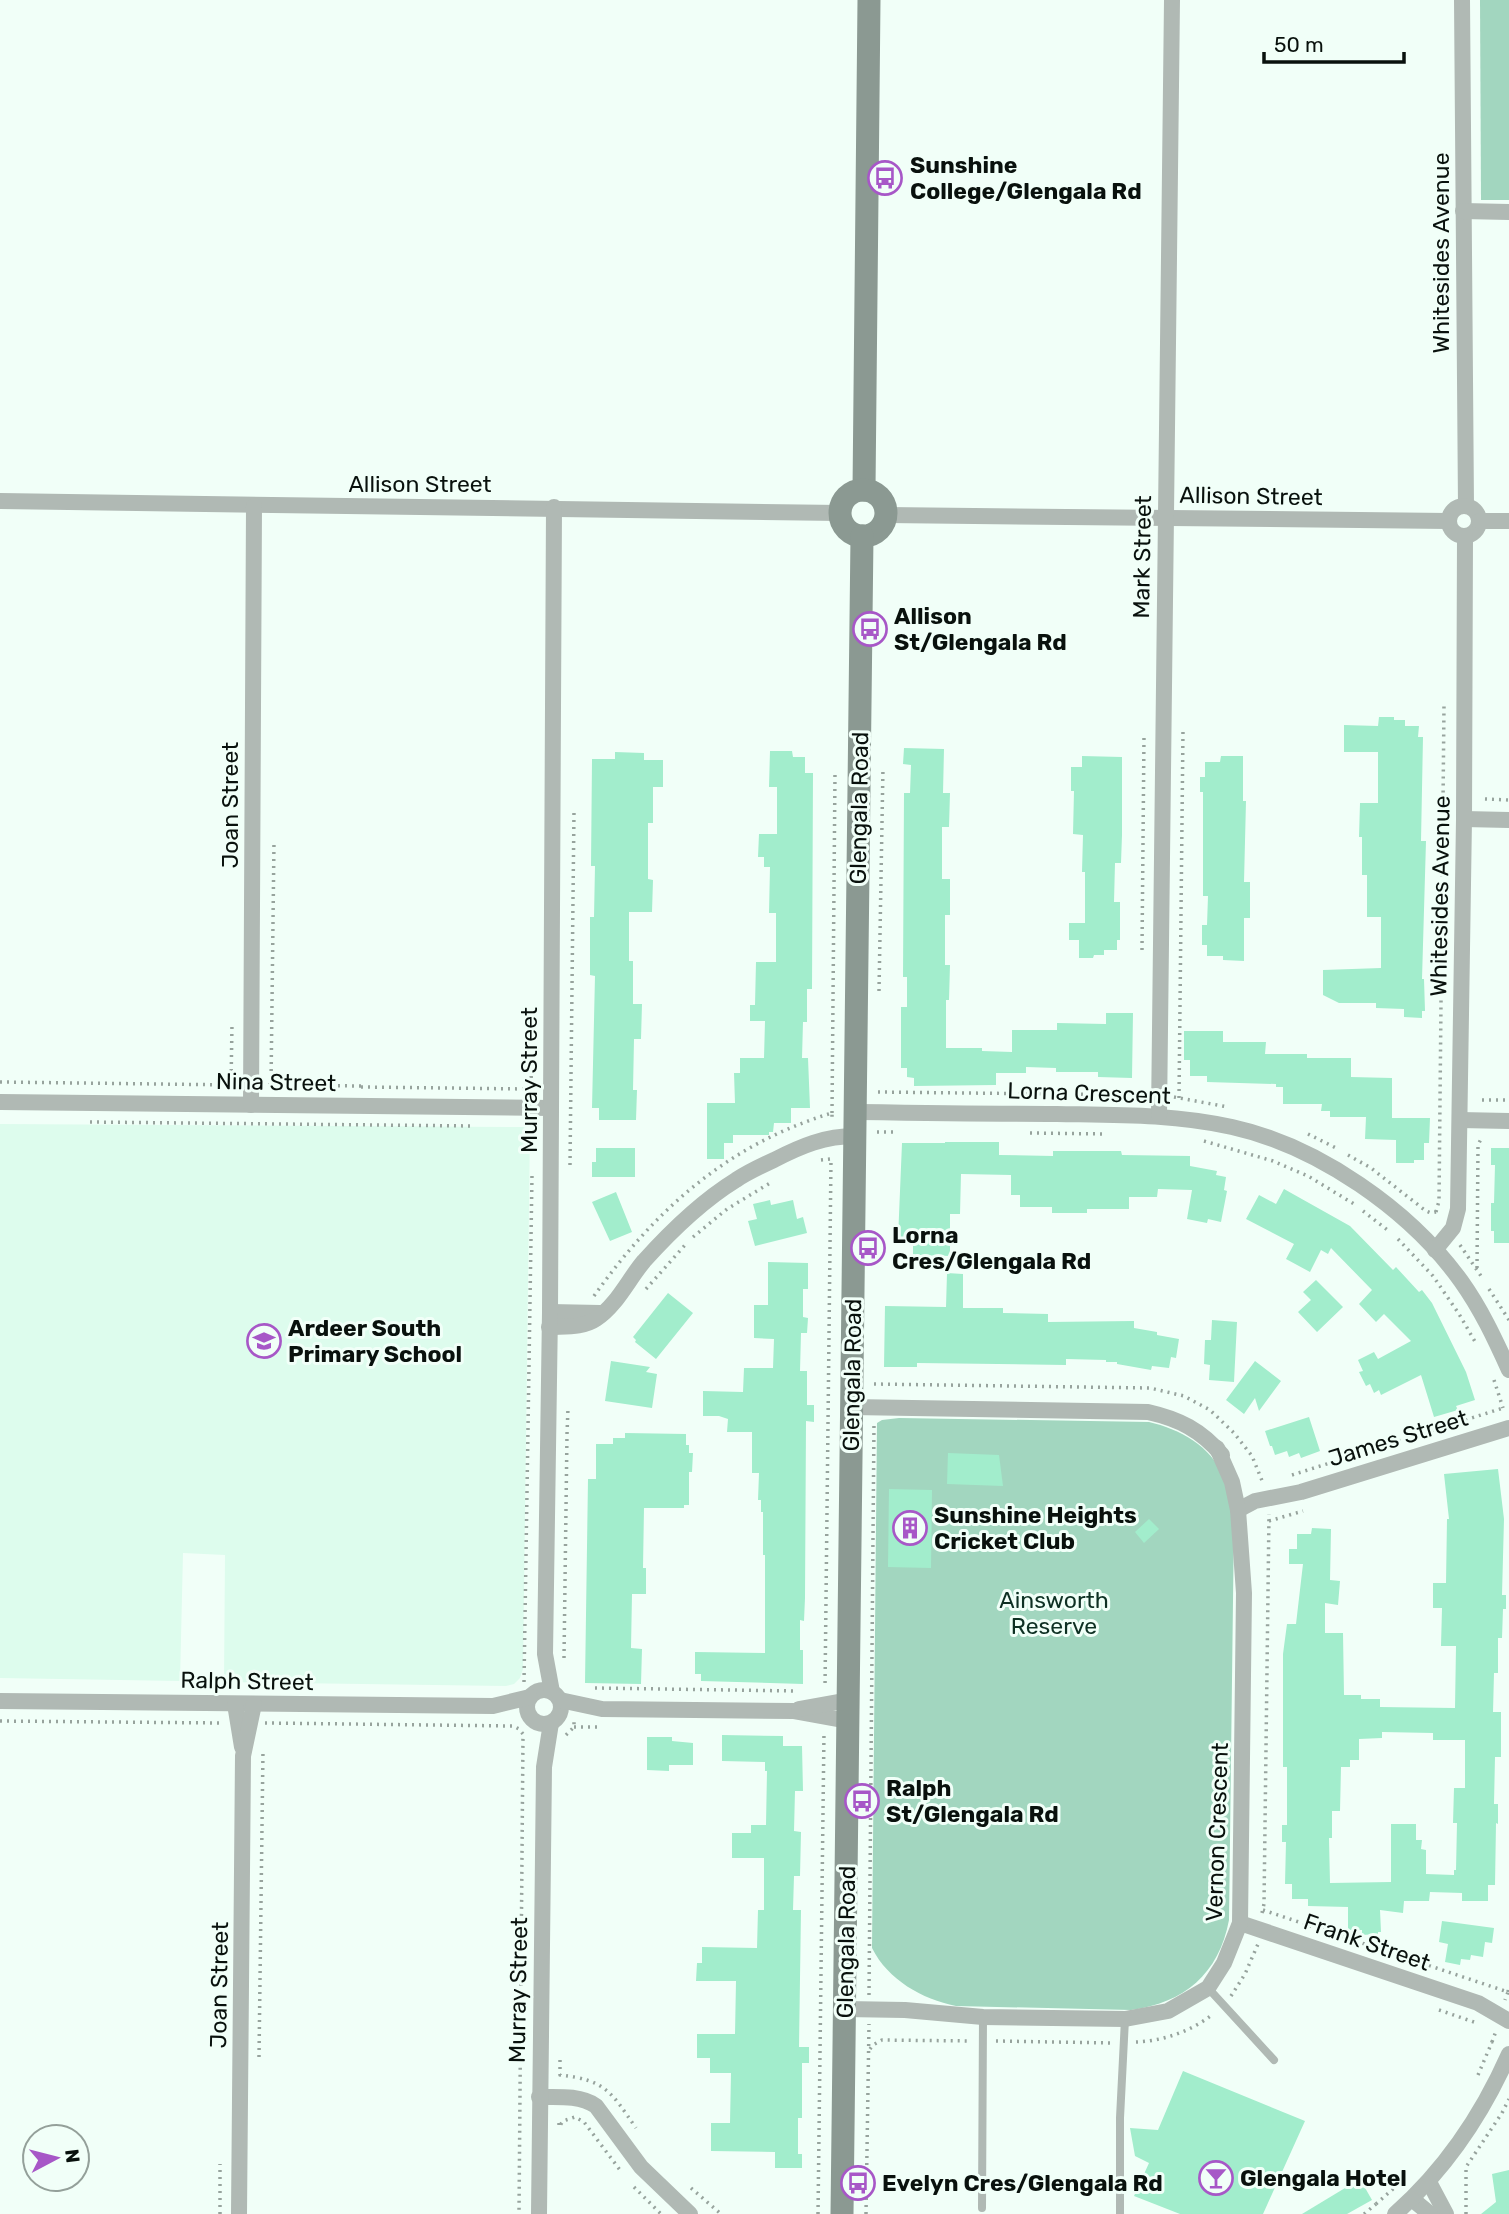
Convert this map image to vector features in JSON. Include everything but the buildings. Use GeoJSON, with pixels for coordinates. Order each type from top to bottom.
{"type":"FeatureCollection","features":[{"type":"Feature","properties":{"kind":"street"},"geometry":{"type":"LineString","coordinates":[[864,490],[869,0]]}},
{"type":"Feature","properties":{"kind":"street","name":"Mark Street"},"geometry":{"type":"LineString","coordinates":[[1159,1115],[1172,0]]}},
{"type":"Feature","properties":{"kind":"street","name":"Whitesides Avenue"},"geometry":{"type":"LineString","coordinates":[[1462,0],[1466,506]]}},
{"type":"Feature","properties":{"kind":"street"},"geometry":{"type":"LineString","coordinates":[[1464,211],[1509,212]]}},
{"type":"Feature","properties":{"kind":"street"},"geometry":{"type":"LineString","coordinates":[[864,490],[879,497],[886,515],[877,530],[862,536],[847,529],[842,523],[840,513],[841,505],[847,496],[864,490]]}},
{"type":"Feature","properties":{"kind":"street","name":"Allison Street"},"geometry":{"type":"LineString","coordinates":[[0,501],[840,513]]}},
{"type":"Feature","properties":{"kind":"street","name":"Joan Street"},"geometry":{"type":"LineString","coordinates":[[251,1105],[254,506]]}},
{"type":"Feature","properties":{"kind":"street"},"geometry":{"type":"LineString","coordinates":[[1461,506],[1475,510],[1479,521],[1475,531],[1465,536],[1451,530],[1448,521],[1452,511],[1461,506]]}},
{"type":"Feature","properties":{"kind":"street","name":"Murray Street"},"geometry":{"type":"LineString","coordinates":[[540,1694],[545,1654],[550,1319],[554,507]]}},
{"type":"Feature","properties":{"kind":"street","name":"Allison Street"},"geometry":{"type":"LineString","coordinates":[[886,515],[1448,521]]}},
{"type":"Feature","properties":{"kind":"street"},"geometry":{"type":"LineString","coordinates":[[1479,521],[1509,522]]}},
{"type":"Feature","properties":{"kind":"street","name":"Glengala Road"},"geometry":{"type":"LineString","coordinates":[[842,2214],[848,1710],[863,1407],[855,1136],[866,1112],[862,536]]}},
{"type":"Feature","properties":{"kind":"street","name":"Whitesides Avenue"},"geometry":{"type":"LineString","coordinates":[[1435,1250],[1450,1231],[1458,1209],[1465,536]]}},
{"type":"Feature","properties":{"kind":"street"},"geometry":{"type":"LineString","coordinates":[[1464,819],[1509,820]]}},
{"type":"Feature","properties":{"kind":"street","name":"Nina Street"},"geometry":{"type":"LineString","coordinates":[[0,1102],[551,1108]]}},
{"type":"Feature","properties":{"kind":"street","name":"Lorna Crescent"},"geometry":{"type":"LineString","coordinates":[[866,1112],[1159,1115],[1233,1127],[1292,1147],[1384,1201],[1435,1250],[1461,1280],[1488,1323],[1509,1370]]}},
{"type":"Feature","properties":{"kind":"street"},"geometry":{"type":"LineString","coordinates":[[1460,1120],[1509,1121]]}},
{"type":"Feature","properties":{"kind":"street"},"geometry":{"type":"LineString","coordinates":[[550,1319],[603,1313],[659,1245],[682,1222],[737,1179],[794,1149],[820,1139],[855,1136]]}},
{"type":"Feature","properties":{"kind":"street","name":"Vernon Crescent"},"geometry":{"type":"LineString","coordinates":[[845,2009],[905,2010],[983,2017],[1125,2019],[1168,2011],[1208,1988],[1224,1963],[1240,1923],[1245,1509],[1217,1448],[1189,1426],[1148,1412],[863,1407]]}},
{"type":"Feature","properties":{"kind":"street","name":"James Street"},"geometry":{"type":"LineString","coordinates":[[1245,1509],[1266,1496],[1301,1492],[1508,1422]]}},
{"type":"Feature","properties":{"kind":"street"},"geometry":{"type":"LineString","coordinates":[[540,1694],[560,1712],[544,1720],[527,1707],[540,1694]]}},
{"type":"Feature","properties":{"kind":"street","name":"Ralph Street"},"geometry":{"type":"LineString","coordinates":[[0,1701],[493,1706],[540,1694],[602,1709]]}},
{"type":"Feature","properties":{"kind":"street","name":"Joan Street"},"geometry":{"type":"LineString","coordinates":[[235,1704],[244,1723]]}},
{"type":"Feature","properties":{"kind":"street","name":"Joan Street"},"geometry":{"type":"LineString","coordinates":[[239,2214],[243,1756],[244,1723],[254,1704]]}},
{"type":"Feature","properties":{"kind":"street","name":"Ralph Street"},"geometry":{"type":"LineString","coordinates":[[493,1706],[544,1720],[602,1709],[848,1710]]}},
{"type":"Feature","properties":{"kind":"street","name":"Murray Street"},"geometry":{"type":"LineString","coordinates":[[538,2214],[544,1720]]}},
{"type":"Feature","properties":{"kind":"street","name":"Frank Street"},"geometry":{"type":"LineString","coordinates":[[1240,1923],[1478,2003],[1509,2021]]}},
{"type":"Feature","properties":{"kind":"street","name":"Frank Street"},"geometry":{"type":"LineString","coordinates":[[1478,2003],[1508,1999]]}},
{"type":"Feature","properties":{"kind":"street"},"geometry":{"type":"LineString","coordinates":[[1395,2214],[1429,2182],[1476,2120],[1505,2050]]}},
{"type":"Feature","properties":{"kind":"street"},"geometry":{"type":"LineString","coordinates":[[539,2096],[579,2098],[596,2106],[641,2166],[690,2214]]}},
{"type":"Feature","properties":{"kind":"street"},"geometry":{"type":"LineString","coordinates":[[1429,2182],[1446,2214]]}},
{"type":"Feature","properties":{"kind":"street"},"geometry":{"type":"LineString","coordinates":[[1412,2199],[1430,2214]]}},
{"type":"Feature","properties":{"kind":"lane"},"geometry":{"type":"LineString","coordinates":[[1208,1988],[1273,2060]]}},
{"type":"Feature","properties":{"kind":"lane"},"geometry":{"type":"LineString","coordinates":[[982,2208],[983,2017]]}},
{"type":"Feature","properties":{"kind":"lane"},"geometry":{"type":"LineString","coordinates":[[1120,2214],[1120,2130],[1125,2019]]}},
{"type":"Feature","properties":{"kind":"path"},"geometry":{"type":"LineString","coordinates":[[1436,1212],[1439,1201],[1444,705]]}},
{"type":"Feature","properties":{"kind":"path"},"geometry":{"type":"LineString","coordinates":[[1179,1098],[1183,730]]}},
{"type":"Feature","properties":{"kind":"path"},"geometry":{"type":"LineString","coordinates":[[1142,957],[1144,736]]}},
{"type":"Feature","properties":{"kind":"path"},"geometry":{"type":"LineString","coordinates":[[879,997],[883,766]]}},
{"type":"Feature","properties":{"kind":"path"},"geometry":{"type":"LineString","coordinates":[[832,1113],[835,773]]}},
{"type":"Feature","properties":{"kind":"path"},"geometry":{"type":"LineString","coordinates":[[1485,800],[1509,800]]}},
{"type":"Feature","properties":{"kind":"path"},"geometry":{"type":"LineString","coordinates":[[271,1085],[274,841]]}},
{"type":"Feature","properties":{"kind":"path"},"geometry":{"type":"LineString","coordinates":[[0,1082],[361,1086]]}},
{"type":"Feature","properties":{"kind":"path"},"geometry":{"type":"LineString","coordinates":[[902,1132],[877,1132],[866,1112],[878,1092],[1159,1096],[1240,1110]]}},
{"type":"Feature","properties":{"kind":"path"},"geometry":{"type":"LineString","coordinates":[[1482,1100],[1509,1100]]}},
{"type":"Feature","properties":{"kind":"path"},"geometry":{"type":"LineString","coordinates":[[83,1122],[487,1126]]}},
{"type":"Feature","properties":{"kind":"path"},"geometry":{"type":"LineString","coordinates":[[1302,1131],[1371,1168],[1426,1211],[1436,1212],[1509,1320]]}},
{"type":"Feature","properties":{"kind":"path"},"geometry":{"type":"LineString","coordinates":[[1019,1133],[1116,1134]]}},
{"type":"Feature","properties":{"kind":"path"},"geometry":{"type":"LineString","coordinates":[[1195,1140],[1273,1161],[1308,1176],[1356,1205],[1397,1238],[1433,1276],[1482,1355]]}},
{"type":"Feature","properties":{"kind":"path"},"geometry":{"type":"LineString","coordinates":[[812,1162],[831,1159],[825,1691]]}},
{"type":"Feature","properties":{"kind":"path"},"geometry":{"type":"LineString","coordinates":[[532,1167],[525,1680],[540,1694]]}},
{"type":"Feature","properties":{"kind":"path"},"geometry":{"type":"LineString","coordinates":[[644,1291],[688,1242],[727,1209],[772,1182]]}},
{"type":"Feature","properties":{"kind":"path"},"geometry":{"type":"LineString","coordinates":[[1493,1377],[1508,1422]]}},
{"type":"Feature","properties":{"kind":"path"},"geometry":{"type":"LineString","coordinates":[[866,2214],[869,2009],[863,1407],[874,1384],[1150,1388],[1184,1396],[1210,1410],[1234,1433],[1252,1455],[1266,1496],[1264,1904],[1258,1948],[1254,1957],[1224,2005],[1208,2018],[1167,2038],[1124,2043],[883,2040],[869,2050]]}},
{"type":"Feature","properties":{"kind":"path"},"geometry":{"type":"LineString","coordinates":[[567,1434],[568,1408]]}},
{"type":"Feature","properties":{"kind":"path"},"geometry":{"type":"LineString","coordinates":[[1282,1477],[1503,1408]]}},
{"type":"Feature","properties":{"kind":"path"},"geometry":{"type":"LineString","coordinates":[[1266,1496],[1272,1480]]}},
{"type":"Feature","properties":{"kind":"path"},"geometry":{"type":"LineString","coordinates":[[0,1721],[513,1726],[519,1729],[523,1734],[519,2214]]}},
{"type":"Feature","properties":{"kind":"path"},"geometry":{"type":"LineString","coordinates":[[818,2214],[824,1730]]}},
{"type":"Feature","properties":{"kind":"path"},"geometry":{"type":"LineString","coordinates":[[259,2064],[263,1751]]}},
{"type":"Feature","properties":{"kind":"path"},"geometry":{"type":"LineString","coordinates":[[1508,1999],[1509,1985]]}},
{"type":"Feature","properties":{"kind":"path"},"geometry":{"type":"LineString","coordinates":[[1476,2079],[1492,2042],[1505,2050]]}},
{"type":"Feature","properties":{"kind":"path"},"geometry":{"type":"LineString","coordinates":[[560,2048],[559,2127],[563,2121],[575,2118],[584,2122],[622,2173]]}},
{"type":"Feature","properties":{"kind":"path"},"geometry":{"type":"LineString","coordinates":[[560,2075],[586,2079],[610,2092],[638,2131]]}},
{"type":"Feature","properties":{"kind":"path"},"geometry":{"type":"LineString","coordinates":[[1465,2214],[1465,2167],[1503,2113],[1509,2099]]}},
{"type":"Feature","properties":{"kind":"path"},"geometry":{"type":"LineString","coordinates":[[1364,2214],[1405,2178]]}},
{"type":"Feature","properties":{"kind":"path"},"geometry":{"type":"LineString","coordinates":[[629,2181],[661,2214]]}},
{"type":"Feature","properties":{"kind":"path"},"geometry":{"type":"LineString","coordinates":[[689,2187],[721,2214]]}},
{"type":"Feature","properties":{"kind":"shaded area","name":"Ardeer South Primary School"},"geometry":{"type":"Polygon","coordinates":[[[0,1124],[530,1129],[523,1669],[514,1684],[224,1682],[225,1555],[183,1553],[180,1681],[0,1678],[0,1124]]]}},
{"type":"Feature","properties":{"kind":"green space"},"geometry":{"type":"Polygon","coordinates":[[[1480,0],[1509,0],[1509,200],[1481,200],[1480,0]]]}},
{"type":"Feature","properties":{"kind":"green space","name":"Ainsworth Reserve"},"geometry":{"type":"Polygon","coordinates":[[[899,1418],[1149,1422],[1172,1429],[1193,1440],[1218,1466],[1234,1521],[1229,1920],[1217,1956],[1208,1970],[1183,1993],[1167,2001],[1131,2010],[956,2006],[943,2003],[907,1986],[887,1970],[872,1948],[877,1423],[899,1418]]]}},
{"type":"Feature","properties":{"kind":"place","name":"Sunshine College/Glengala Rd"},"geometry":{"type":"Point","coordinates":[885,178]}},
{"type":"Feature","properties":{"kind":"place","name":"Allison St/Glengala Rd"},"geometry":{"type":"Point","coordinates":[870,629]}},
{"type":"Feature","properties":{"kind":"place","name":"Lorna Cres/Glengala Rd"},"geometry":{"type":"Point","coordinates":[868,1248]}},
{"type":"Feature","properties":{"kind":"place","name":"Ardeer South Primary School"},"geometry":{"type":"Point","coordinates":[264,1341]}},
{"type":"Feature","properties":{"kind":"place","name":"Sunshine Heights Cricket Club"},"geometry":{"type":"Point","coordinates":[910,1528]}},
{"type":"Feature","properties":{"kind":"place","name":"Ralph St/Glengala Rd"},"geometry":{"type":"Point","coordinates":[862,1801]}},
{"type":"Feature","properties":{"kind":"place","name":"Glengala Hotel"},"geometry":{"type":"Point","coordinates":[1216,2178]}},
{"type":"Feature","properties":{"kind":"place","name":"Evelyn Cres/Glengala Rd"},"geometry":{"type":"Point","coordinates":[858,2183]}}]}
